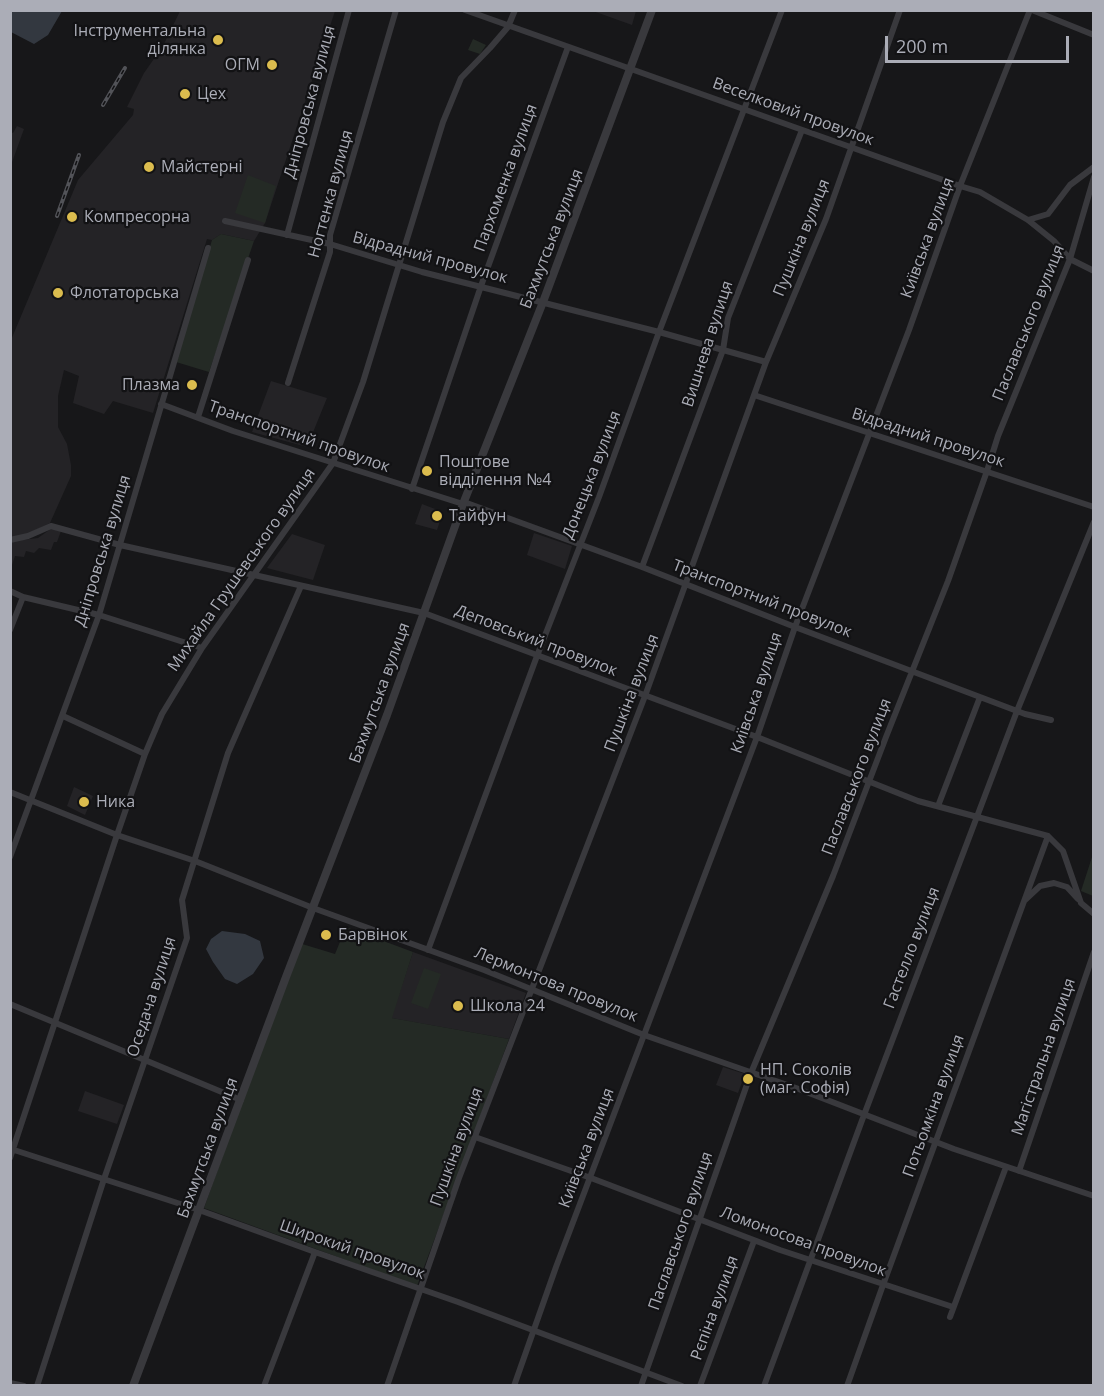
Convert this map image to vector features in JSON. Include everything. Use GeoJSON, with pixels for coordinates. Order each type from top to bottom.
{"type":"FeatureCollection","features":[{"type":"Feature","properties":{"kind":"street","name":"Дніпровська вулиця"},"geometry":{"type":"LineString","coordinates":[[287,235],[349,10]]}},
{"type":"Feature","properties":{"kind":"street","name":"Ногтенка вулиця"},"geometry":{"type":"LineString","coordinates":[[288,383],[330,252],[330,235],[396,10]]}},
{"type":"Feature","properties":{"kind":"street","name":"Веселковий провулок"},"geometry":{"type":"LineString","coordinates":[[465,10],[980,192],[1028,220],[1070,259],[1094,271]]}},
{"type":"Feature","properties":{"kind":"street","name":"Михайла Грушевського вулиця"},"geometry":{"type":"LineString","coordinates":[[10,1158],[117,835],[145,754],[162,714],[202,648],[333,463],[363,382],[442,122],[461,78],[508,27],[515,10]]}},
{"type":"Feature","properties":{"kind":"street","name":"Бахмутська вулиця"},"geometry":{"type":"LineString","coordinates":[[133,1386],[286,976],[387,715],[463,503],[543,302],[652,10]]}},
{"type":"Feature","properties":{"kind":"street","name":"Донецька вулиця"},"geometry":{"type":"LineString","coordinates":[[428,950],[782,10]]}},
{"type":"Feature","properties":{"kind":"street","name":"Пушкіна вулиця"},"geometry":{"type":"LineString","coordinates":[[387,1386],[475,1137],[645,696],[766,362],[826,219],[900,10]]}},
{"type":"Feature","properties":{"kind":"street"},"geometry":{"type":"LineString","coordinates":[[1031,10],[1094,35]]}},
{"type":"Feature","properties":{"kind":"street","name":"Київська вулиця"},"geometry":{"type":"LineString","coordinates":[[514,1386],[556,1267],[757,737],[795,627],[909,330],[960,186],[1031,10]]}},
{"type":"Feature","properties":{"kind":"street","name":"Пархоменка вулиця"},"geometry":{"type":"LineString","coordinates":[[412,489],[481,286],[568,47]]}},
{"type":"Feature","properties":{"kind":"street","name":"Вишнева вулиця"},"geometry":{"type":"LineString","coordinates":[[642,567],[723,350],[728,318],[802,130]]}},
{"type":"Feature","properties":{"kind":"street"},"geometry":{"type":"LineString","coordinates":[[1028,220],[1048,214],[1070,185],[1094,167]]}},
{"type":"Feature","properties":{"kind":"street","name":"Паславського вулиця"},"geometry":{"type":"LineString","coordinates":[[641,1386],[751,1073],[833,876],[948,581],[998,436],[1070,259],[1094,177]]}},
{"type":"Feature","properties":{"kind":"street","name":"Відрадний провулок"},"geometry":{"type":"LineString","coordinates":[[225,221],[330,244],[400,265],[766,362]]}},
{"type":"Feature","properties":{"kind":"street","name":"Дніпровська вулиця"},"geometry":{"type":"LineString","coordinates":[[10,857],[99,615],[208,248]]}},
{"type":"Feature","properties":{"kind":"street"},"geometry":{"type":"LineString","coordinates":[[198,417],[248,260]]}},
{"type":"Feature","properties":{"kind":"street","name":"Відрадний провулок"},"geometry":{"type":"LineString","coordinates":[[754,395],[1094,507]]}},
{"type":"Feature","properties":{"kind":"street","name":"Транспортний провулок"},"geometry":{"type":"LineString","coordinates":[[161,404],[233,431],[412,489],[463,503],[580,544],[912,672],[1017,711],[1051,720]]}},
{"type":"Feature","properties":{"kind":"street","name":"Гастелло вулиця"},"geometry":{"type":"LineString","coordinates":[[764,1386],[976,816],[1094,522]]}},
{"type":"Feature","properties":{"kind":"street","name":"Деповський провулок"},"geometry":{"type":"LineString","coordinates":[[10,540],[28,536],[51,526],[120,545],[424,613],[757,737],[918,801],[1048,836]]}},
{"type":"Feature","properties":{"kind":"street","name":"Оседача вулиця"},"geometry":{"type":"LineString","coordinates":[[37,1386],[104,1179],[187,938],[183,900],[228,753],[301,586]]}},
{"type":"Feature","properties":{"kind":"street"},"geometry":{"type":"LineString","coordinates":[[10,591],[24,597],[99,615],[202,648]]}},
{"type":"Feature","properties":{"kind":"street"},"geometry":{"type":"LineString","coordinates":[[10,630],[24,597]]}},
{"type":"Feature","properties":{"kind":"street"},"geometry":{"type":"LineString","coordinates":[[938,806],[980,697]]}},
{"type":"Feature","properties":{"kind":"street"},"geometry":{"type":"LineString","coordinates":[[63,716],[145,754]]}},
{"type":"Feature","properties":{"kind":"street","name":"Лермонтова провулок"},"geometry":{"type":"LineString","coordinates":[[10,792],[117,835],[195,861],[313,908],[484,970],[644,1035],[935,1142],[1094,1196]]}},
{"type":"Feature","properties":{"kind":"street"},"geometry":{"type":"LineString","coordinates":[[1048,836],[1063,851],[1081,903]]}},
{"type":"Feature","properties":{"kind":"street","name":"Потьомкіна вулиця"},"geometry":{"type":"LineString","coordinates":[[847,1386],[1048,836]]}},
{"type":"Feature","properties":{"kind":"street"},"geometry":{"type":"LineString","coordinates":[[1024,900],[1040,886],[1054,882],[1067,887],[1094,914]]}},
{"type":"Feature","properties":{"kind":"street","name":"Магістральна вулиця"},"geometry":{"type":"LineString","coordinates":[[1019,1171],[1094,952]]}},
{"type":"Feature","properties":{"kind":"street"},"geometry":{"type":"LineString","coordinates":[[10,1004],[241,1100]]}},
{"type":"Feature","properties":{"kind":"street","name":"Ломоносова провулок"},"geometry":{"type":"LineString","coordinates":[[475,1137],[591,1178],[754,1241],[953,1307]]}},
{"type":"Feature","properties":{"kind":"street","name":"Широкий провулок"},"geometry":{"type":"LineString","coordinates":[[12,1149],[199,1210],[422,1289],[682,1386]]}},
{"type":"Feature","properties":{"kind":"street"},"geometry":{"type":"LineString","coordinates":[[950,1317],[1006,1167]]}},
{"type":"Feature","properties":{"kind":"street","name":"Рєпіна вулиця"},"geometry":{"type":"LineString","coordinates":[[700,1386],[754,1241]]}},
{"type":"Feature","properties":{"kind":"street"},"geometry":{"type":"LineString","coordinates":[[264,1386],[315,1252]]}},
{"type":"Feature","properties":{"kind":"street"},"geometry":{"type":"LineString","coordinates":[[10,1383],[24,1386]]}},
{"type":"Feature","properties":{"kind":"shaded area"},"geometry":{"type":"Polygon","coordinates":[[[11,10],[62,11],[48,35],[34,44],[11,32],[11,10]]]}},
{"type":"Feature","properties":{"kind":"shaded area"},"geometry":{"type":"Polygon","coordinates":[[[180,11],[335,11],[265,223],[254,241],[221,234],[212,240],[207,239],[153,413],[113,401],[104,414],[73,403],[79,376],[64,370],[58,396],[58,427],[67,444],[71,476],[50,523],[28,534],[11,538],[11,340],[78,180],[133,115],[134,109],[127,107],[144,73],[163,46],[180,11]]]}},
{"type":"Feature","properties":{"kind":"shaded area"},"geometry":{"type":"Polygon","coordinates":[[[593,11],[636,11],[632,25],[593,11]]]}},
{"type":"Feature","properties":{"kind":"shaded area"},"geometry":{"type":"Polygon","coordinates":[[[473,39],[486,45],[480,54],[468,50],[473,39]]]}},
{"type":"Feature","properties":{"kind":"shaded area"},"geometry":{"type":"Polygon","coordinates":[[[17,126],[24,129],[11,165],[11,132],[13,133],[17,126]]]}},
{"type":"Feature","properties":{"kind":"shaded area"},"geometry":{"type":"Polygon","coordinates":[[[248,175],[276,186],[265,223],[235,213],[248,175]]]}},
{"type":"Feature","properties":{"kind":"shaded area"},"geometry":{"type":"Polygon","coordinates":[[[221,234],[254,241],[209,372],[176,362],[212,240],[221,234]]]}},
{"type":"Feature","properties":{"kind":"shaded area"},"geometry":{"type":"Polygon","coordinates":[[[271,381],[327,398],[307,447],[252,432],[271,381]]]}},
{"type":"Feature","properties":{"kind":"shaded area"},"geometry":{"type":"Polygon","coordinates":[[[422,504],[443,512],[437,530],[415,524],[422,504]]]}},
{"type":"Feature","properties":{"kind":"shaded area"},"geometry":{"type":"Polygon","coordinates":[[[52,528],[61,531],[51,550],[39,548],[34,553],[26,551],[24,557],[15,556],[11,568],[13,541],[38,538],[52,528]]]}},
{"type":"Feature","properties":{"kind":"shaded area"},"geometry":{"type":"Polygon","coordinates":[[[534,533],[572,546],[565,569],[527,555],[534,533]]]}},
{"type":"Feature","properties":{"kind":"shaded area"},"geometry":{"type":"Polygon","coordinates":[[[292,534],[325,545],[313,580],[267,568],[292,534]]]}},
{"type":"Feature","properties":{"kind":"shaded area"},"geometry":{"type":"Polygon","coordinates":[[[74,787],[93,796],[85,815],[67,806],[74,787]]]}},
{"type":"Feature","properties":{"kind":"shaded area"},"geometry":{"type":"Polygon","coordinates":[[[1093,854],[1093,896],[1081,891],[1093,854]]]}},
{"type":"Feature","properties":{"kind":"shaded area"},"geometry":{"type":"Polygon","coordinates":[[[346,927],[413,952],[392,1018],[509,1039],[417,1286],[204,1208],[299,943],[335,954],[346,927]]]}},
{"type":"Feature","properties":{"kind":"shaded area"},"geometry":{"type":"Polygon","coordinates":[[[222,931],[245,934],[260,941],[264,958],[253,974],[237,984],[225,979],[206,949],[211,939],[222,931]]]}},
{"type":"Feature","properties":{"kind":"shaded area","name":"Школа 24"},"geometry":{"type":"Polygon","coordinates":[[[413,952],[526,993],[509,1039],[391,1018],[413,952]]]}},
{"type":"Feature","properties":{"kind":"shaded area"},"geometry":{"type":"Polygon","coordinates":[[[424,968],[441,974],[428,1009],[411,1003],[424,968]]]}},
{"type":"Feature","properties":{"kind":"shaded area"},"geometry":{"type":"Polygon","coordinates":[[[723,1067],[745,1074],[738,1093],[716,1085],[723,1067]]]}},
{"type":"Feature","properties":{"kind":"shaded area"},"geometry":{"type":"Polygon","coordinates":[[[85,1091],[124,1105],[117,1124],[78,1111],[85,1091]]]}},
{"type":"Feature","properties":{"kind":"railway"},"geometry":{"type":"LineString","coordinates":[[103,105],[125,68]]}},
{"type":"Feature","properties":{"kind":"railway"},"geometry":{"type":"LineString","coordinates":[[57,216],[79,155]]}},
{"type":"Feature","properties":{"kind":"place","name":"Інструментальна ділянка"},"geometry":{"type":"Point","coordinates":[218,40]}},
{"type":"Feature","properties":{"kind":"place","name":"ОГМ"},"geometry":{"type":"Point","coordinates":[272,65]}},
{"type":"Feature","properties":{"kind":"place","name":"Цех"},"geometry":{"type":"Point","coordinates":[185,94]}},
{"type":"Feature","properties":{"kind":"place","name":"Майстерні"},"geometry":{"type":"Point","coordinates":[149,167]}},
{"type":"Feature","properties":{"kind":"place","name":"Компресорна"},"geometry":{"type":"Point","coordinates":[72,217]}},
{"type":"Feature","properties":{"kind":"place","name":"Флотаторська"},"geometry":{"type":"Point","coordinates":[58,293]}},
{"type":"Feature","properties":{"kind":"place","name":"Плазма"},"geometry":{"type":"Point","coordinates":[192,385]}},
{"type":"Feature","properties":{"kind":"place","name":"Поштове відділення №4"},"geometry":{"type":"Point","coordinates":[427,471]}},
{"type":"Feature","properties":{"kind":"place","name":"Тайфун"},"geometry":{"type":"Point","coordinates":[437,516]}},
{"type":"Feature","properties":{"kind":"place","name":"Ника"},"geometry":{"type":"Point","coordinates":[84,802]}},
{"type":"Feature","properties":{"kind":"place","name":"Барвінок"},"geometry":{"type":"Point","coordinates":[326,935]}},
{"type":"Feature","properties":{"kind":"place","name":"Школа 24"},"geometry":{"type":"Point","coordinates":[458,1006]}},
{"type":"Feature","properties":{"kind":"place","name":"НП. Соколів (маг. Софія)"},"geometry":{"type":"Point","coordinates":[748,1079]}}]}
